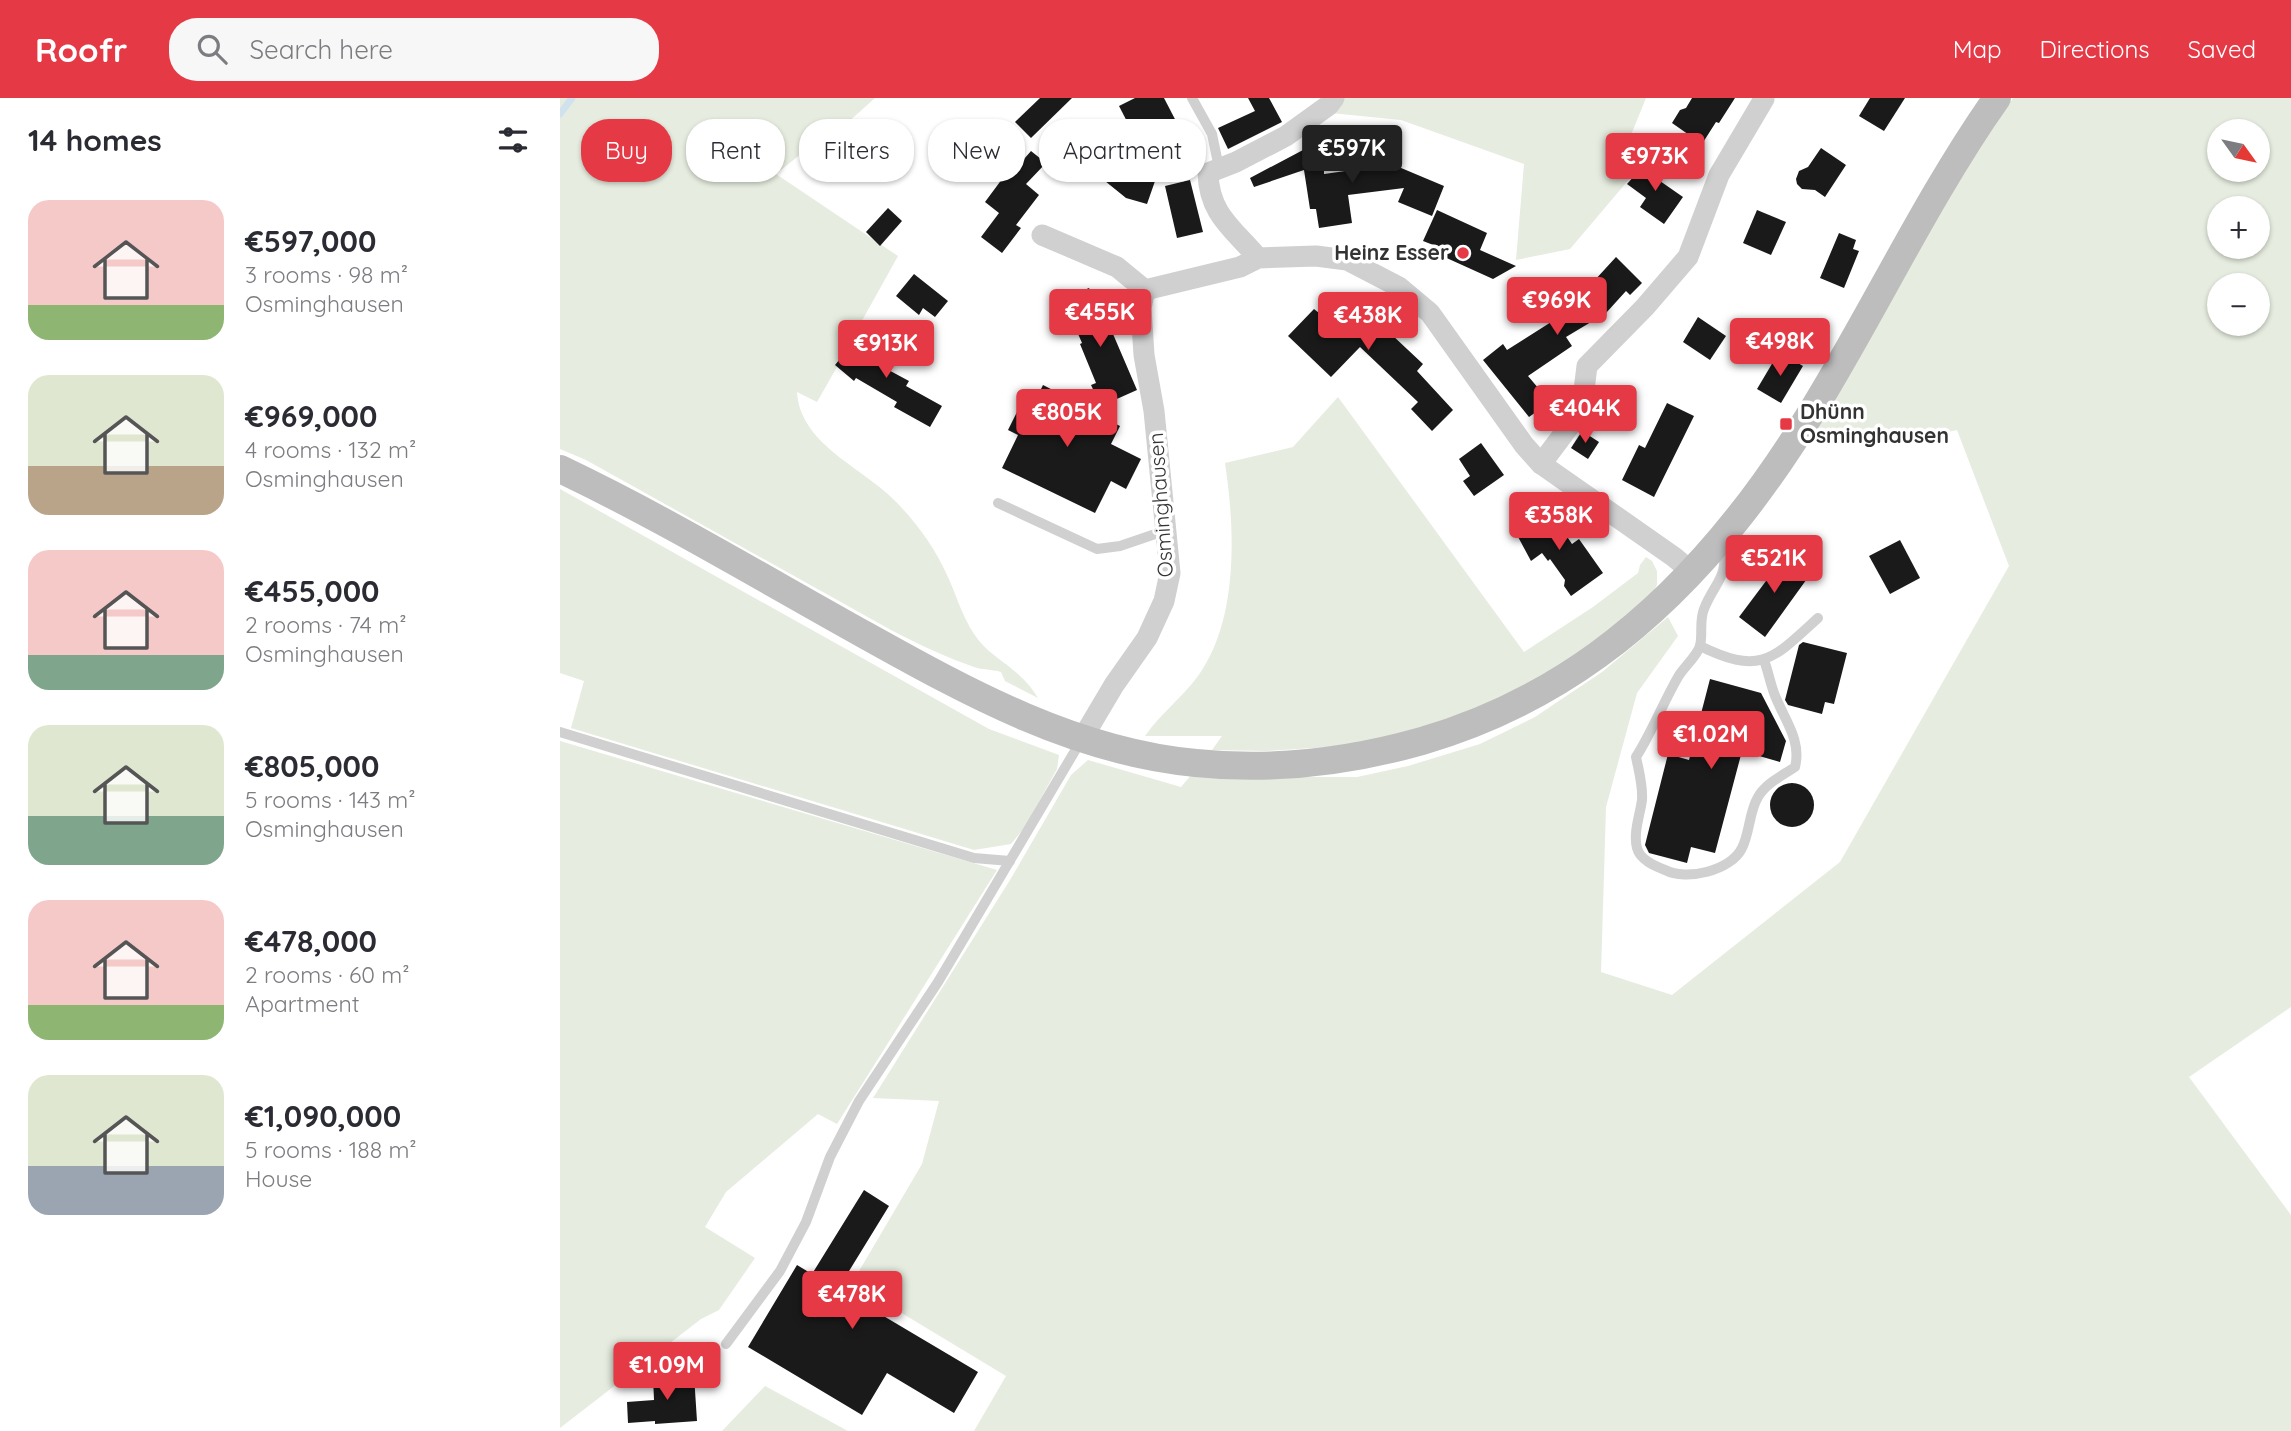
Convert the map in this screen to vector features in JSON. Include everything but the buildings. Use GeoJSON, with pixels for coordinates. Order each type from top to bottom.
{"type":"FeatureCollection","features":[{"type":"Feature","properties":{"kind":"main road"},"geometry":{"type":"LineString","coordinates":[[560,469],[632,504],[969,692],[1047,727],[1082,739],[1122,750],[1194,763],[1301,765],[1389,750],[1477,722],[1555,685],[1639,624],[1692,572],[1722,538],[1784,455],[1829,383],[1965,147],[1997,98]]}},
{"type":"Feature","properties":{"kind":"street"},"geometry":{"type":"LineString","coordinates":[[1258,258],[1219,214],[1208,190],[1214,171],[1286,136],[1329,105],[1334,98]]}},
{"type":"Feature","properties":{"kind":"street"},"geometry":{"type":"LineString","coordinates":[[1541,464],[1568,428],[1583,398],[1587,366],[1645,307],[1688,257],[1719,175],[1764,99]]}},
{"type":"Feature","properties":{"kind":"street"},"geometry":{"type":"LineString","coordinates":[[1042,235],[1117,267],[1145,290],[1240,267],[1258,258],[1316,256],[1347,260],[1399,287],[1430,313],[1524,445],[1541,464],[1692,572]]}},
{"type":"Feature","properties":{"kind":"street","name":"Osminghausen"},"geometry":{"type":"LineString","coordinates":[[1082,739],[1114,685],[1147,638],[1164,601],[1170,573],[1154,411],[1144,355],[1141,309],[1145,290]]}},
{"type":"Feature","properties":{"kind":"lane"},"geometry":{"type":"LineString","coordinates":[[1192,98],[1212,134],[1214,171],[1206,168]]}},
{"type":"Feature","properties":{"kind":"lane"},"geometry":{"type":"LineString","coordinates":[[998,503],[1097,549],[1119,546],[1167,530]]}},
{"type":"Feature","properties":{"kind":"lane"},"geometry":{"type":"LineString","coordinates":[[1722,538],[1726,560],[1722,578],[1704,609],[1700,626],[1700,646],[1669,692],[1648,739],[1636,757],[1642,782],[1636,848],[1641,857],[1669,872],[1691,875],[1719,868],[1741,852],[1756,799],[1765,787],[1796,767],[1796,743],[1774,694],[1764,660]]}},
{"type":"Feature","properties":{"kind":"lane"},"geometry":{"type":"LineString","coordinates":[[1700,646],[1718,655],[1740,661],[1764,660],[1777,654],[1818,618]]}},
{"type":"Feature","properties":{"kind":"lane"},"geometry":{"type":"LineString","coordinates":[[560,732],[974,858],[1010,861]]}},
{"type":"Feature","properties":{"kind":"lane"},"geometry":{"type":"LineString","coordinates":[[726,1344],[780,1271],[807,1222],[830,1157],[847,1122],[938,982],[1082,739]]}},
{"type":"Feature","properties":{"kind":"shaded area"},"geometry":{"type":"Polygon","coordinates":[[[560,98],[875,98],[852,119],[799,119],[799,155],[785,167],[785,119],[686,119],[686,182],[785,180],[898,256],[844,353],[835,364],[837,367],[817,402],[797,392],[801,410],[808,426],[833,452],[878,486],[908,514],[942,564],[974,634],[985,647],[1024,679],[1038,698],[1005,681],[1001,672],[963,663],[891,630],[586,460],[560,449],[560,98]]]}},
{"type":"Feature","properties":{"kind":"shaded area"},"geometry":{"type":"Polygon","coordinates":[[[1341,98],[1646,98],[1631,135],[1653,151],[1570,249],[1516,260],[1524,164],[1401,120],[1331,113],[1341,98]]]}},
{"type":"Feature","properties":{"kind":"shaded area"},"geometry":{"type":"Polygon","coordinates":[[[2013,98],[2291,98],[2291,1007],[2189,1077],[2291,1215],[2291,1431],[974,1431],[1006,1376],[852,1283],[922,1164],[939,1101],[873,1098],[1010,880],[1071,775],[1088,760],[1181,787],[1192,774],[1357,777],[1408,766],[1480,744],[1535,717],[1602,672],[1668,617],[1678,636],[1637,693],[1606,807],[1601,972],[1672,995],[1840,862],[2009,566],[1957,430],[1893,444],[1804,444],[1962,176],[2013,98]]]}},
{"type":"Feature","properties":{"kind":"shaded area"},"geometry":{"type":"Polygon","coordinates":[[[1338,397],[1524,652],[1593,607],[1638,573],[1646,557],[1652,561],[1657,571],[1657,585],[1643,607],[1548,675],[1487,704],[1400,738],[1267,751],[1212,750],[1222,736],[1145,736],[1198,676],[1221,628],[1231,573],[1232,544],[1225,463],[1293,447],[1338,397]]]}},
{"type":"Feature","properties":{"kind":"shaded area"},"geometry":{"type":"Polygon","coordinates":[[[560,489],[989,729],[1059,755],[1057,769],[1025,827],[1011,844],[974,850],[571,728],[584,681],[560,673],[560,489]]]}},
{"type":"Feature","properties":{"kind":"shaded area"},"geometry":{"type":"Polygon","coordinates":[[[560,741],[997,870],[837,1124],[818,1114],[726,1192],[705,1227],[755,1258],[719,1310],[701,1319],[560,1428],[560,741]]]}},
{"type":"Feature","properties":{"kind":"shaded area"},"geometry":{"type":"Polygon","coordinates":[[[765,1386],[848,1431],[722,1431],[765,1386]]]}},
{"type":"Feature","properties":{"kind":"waterway"},"geometry":{"type":"LineString","coordinates":[[560,114],[572,98]]}},
{"type":"Feature","properties":{"kind":"place","name":"Heinz Esser"},"geometry":{"type":"Point","coordinates":[1463,253]}},
{"type":"Feature","properties":{"kind":"place","name":"Dhünn Osminghausen"},"geometry":{"type":"Point","coordinates":[1786,424]}}]}
